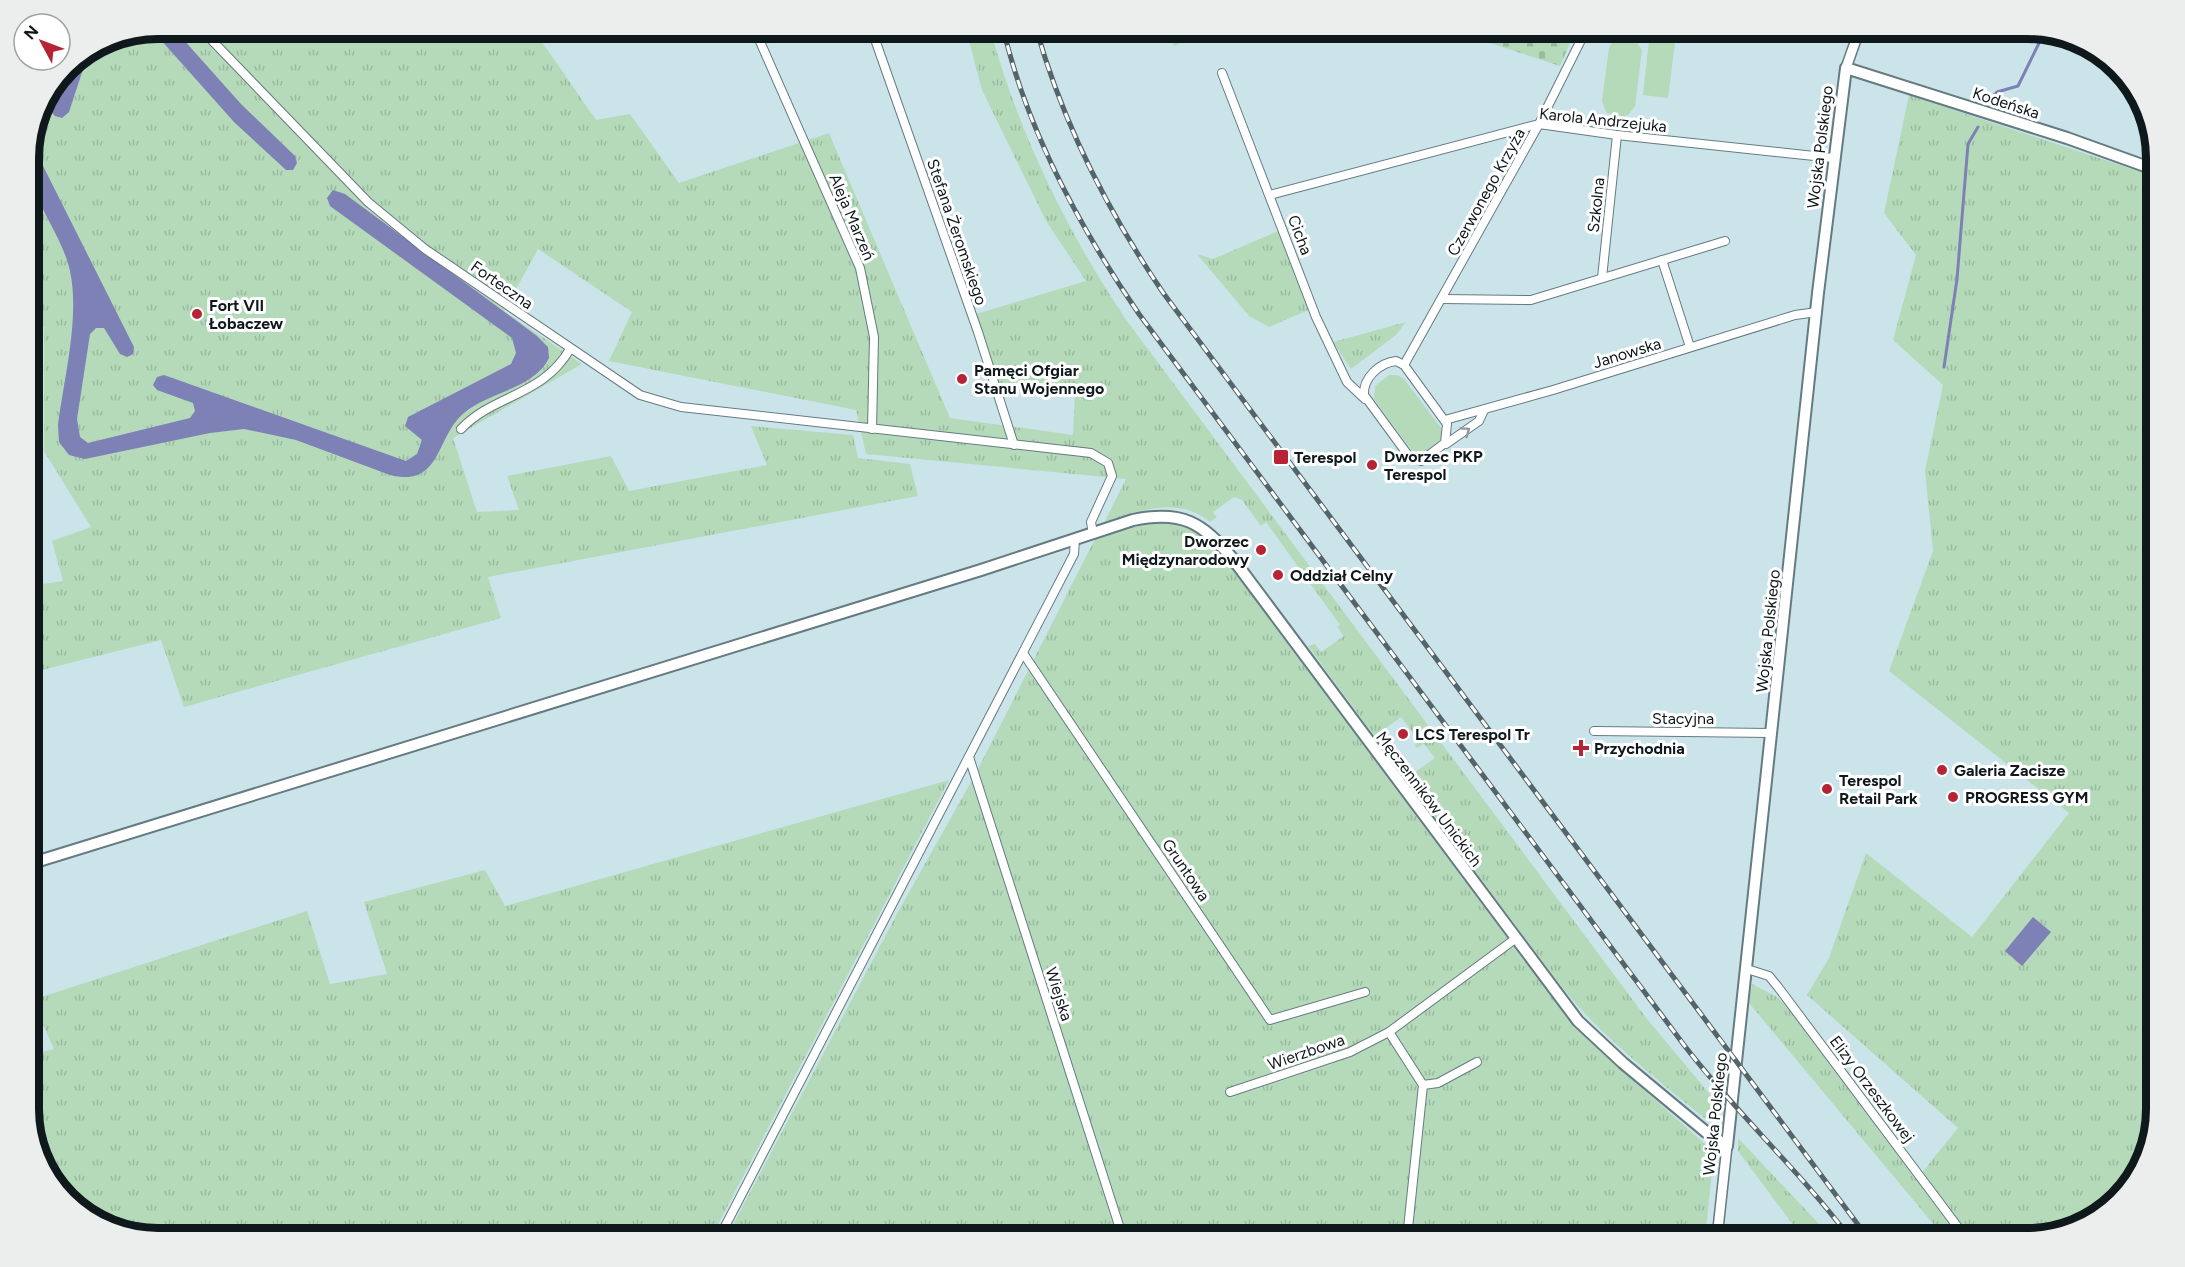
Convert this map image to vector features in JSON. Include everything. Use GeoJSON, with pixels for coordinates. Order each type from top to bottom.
{"type":"FeatureCollection","features":[{"type":"Feature","properties":{"kind":"main road","name":"Wojska Polskiego"},"geometry":{"type":"LineString","coordinates":[[1727,1146],[1833,158],[1846,68]]}},
{"type":"Feature","properties":{"kind":"main road","name":"Kodeńska"},"geometry":{"type":"LineString","coordinates":[[1846,68],[2067,138],[2146,166]]}},
{"type":"Feature","properties":{"kind":"main road","name":"Męczenników Unickich"},"geometry":{"type":"LineString","coordinates":[[39,861],[1133,520],[1164,515],[1191,522],[1218,541],[1569,1010],[1593,1036],[1706,1132],[1727,1146]]}},
{"type":"Feature","properties":{"kind":"street","name":"Forteczna"},"geometry":{"type":"LineString","coordinates":[[210,39],[254,87],[368,202],[425,249],[640,395],[681,407],[1091,453],[1108,463],[1112,476],[1090,522],[1096,532]]}},
{"type":"Feature","properties":{"kind":"street","name":"Aleja Marzeń"},"geometry":{"type":"LineString","coordinates":[[759,39],[860,268],[874,337],[872,429]]}},
{"type":"Feature","properties":{"kind":"street","name":"Stefana Żeromskiego"},"geometry":{"type":"LineString","coordinates":[[875,39],[978,332],[1014,445]]}},
{"type":"Feature","properties":{"kind":"street","name":"Czerwonego Krzyża"},"geometry":{"type":"LineString","coordinates":[[1404,365],[1539,124],[1582,39]]}},
{"type":"Feature","properties":{"kind":"street","name":"Wojska Polskiego"},"geometry":{"type":"LineString","coordinates":[[1846,68],[1856,39]]}},
{"type":"Feature","properties":{"kind":"street","name":"Cicha"},"geometry":{"type":"LineString","coordinates":[[1222,73],[1316,317],[1347,382],[1365,399],[1410,458],[1424,460],[1476,423],[1484,410]]}},
{"type":"Feature","properties":{"kind":"street","name":"Karola Andrzejuka"},"geometry":{"type":"LineString","coordinates":[[1270,195],[1539,124],[1617,135],[1833,158]]}},
{"type":"Feature","properties":{"kind":"street","name":"Szkolna"},"geometry":{"type":"LineString","coordinates":[[1602,278],[1617,135]]}},
{"type":"Feature","properties":{"kind":"street"},"geometry":{"type":"LineString","coordinates":[[1442,299],[1531,300],[1725,242]]}},
{"type":"Feature","properties":{"kind":"street"},"geometry":{"type":"LineString","coordinates":[[1662,260],[1690,347]]}},
{"type":"Feature","properties":{"kind":"street","name":"Janowska"},"geometry":{"type":"LineString","coordinates":[[1445,420],[1795,315],[1817,312]]}},
{"type":"Feature","properties":{"kind":"street"},"geometry":{"type":"LineString","coordinates":[[461,429],[470,419],[526,391],[552,373],[570,349]]}},
{"type":"Feature","properties":{"kind":"street"},"geometry":{"type":"LineString","coordinates":[[1365,399],[1364,387],[1371,375],[1390,362],[1404,365],[1445,420],[1448,434],[1442,447]]}},
{"type":"Feature","properties":{"kind":"street"},"geometry":{"type":"LineString","coordinates":[[725,1228],[1074,554],[1076,539]]}},
{"type":"Feature","properties":{"kind":"street","name":"Gruntowa"},"geometry":{"type":"LineString","coordinates":[[1023,653],[1270,1020],[1365,992]]}},
{"type":"Feature","properties":{"kind":"street","name":"Stacyjna"},"geometry":{"type":"LineString","coordinates":[[1594,731],[1772,733]]}},
{"type":"Feature","properties":{"kind":"street","name":"Wiejska"},"geometry":{"type":"LineString","coordinates":[[969,757],[1119,1228]]}},
{"type":"Feature","properties":{"kind":"street","name":"Wierzbowa"},"geometry":{"type":"LineString","coordinates":[[1230,1092],[1350,1052],[1389,1032],[1515,939]]}},
{"type":"Feature","properties":{"kind":"street","name":"Elizy Orzeszkowej"},"geometry":{"type":"LineString","coordinates":[[1746,969],[1769,976],[1778,987],[1958,1228]]}},
{"type":"Feature","properties":{"kind":"street"},"geometry":{"type":"LineString","coordinates":[[1389,1032],[1423,1085],[1408,1228]]}},
{"type":"Feature","properties":{"kind":"street"},"geometry":{"type":"LineString","coordinates":[[1423,1085],[1438,1083],[1477,1062]]}},
{"type":"Feature","properties":{"kind":"street","name":"Wojska Polskiego"},"geometry":{"type":"LineString","coordinates":[[1718,1228],[1727,1146]]}},
{"type":"Feature","properties":{"kind":"green space"},"geometry":{"type":"Polygon","coordinates":[[[150,39],[540,39],[596,120],[630,114],[679,183],[829,133],[950,418],[1073,435],[1075,393],[999,386],[976,314],[1086,281],[1046,221],[982,90],[969,39],[993,39],[1015,106],[1046,180],[1084,252],[1127,321],[1647,1019],[1723,1110],[1714,1122],[1708,1121],[1608,1036],[1589,1018],[1555,978],[1402,773],[1408,769],[1415,772],[1435,758],[1424,744],[1417,748],[1415,745],[1419,741],[1401,717],[1383,730],[1403,757],[1398,761],[1401,766],[1398,768],[1308,646],[1315,644],[1321,652],[1344,636],[1337,627],[1340,625],[1266,522],[1261,526],[1242,500],[1234,497],[1213,512],[1217,517],[1210,522],[1184,509],[1171,507],[1144,510],[1104,523],[1126,479],[866,454],[856,410],[609,361],[632,312],[538,249],[504,311],[582,364],[453,438],[477,512],[519,510],[507,476],[611,456],[629,491],[767,465],[751,426],[853,435],[858,458],[910,464],[918,496],[488,577],[501,618],[184,707],[161,640],[39,671],[39,585],[63,581],[52,541],[91,527],[44,451],[44,327],[39,328],[39,150],[43,127],[51,105],[59,92],[86,64],[112,48],[150,39]]]}},
{"type":"Feature","properties":{"kind":"green space"},"geometry":{"type":"Polygon","coordinates":[[[1172,39],[1191,39],[1174,46],[1172,39]]]}},
{"type":"Feature","properties":{"kind":"green space"},"geometry":{"type":"Polygon","coordinates":[[[1478,39],[1572,39],[1560,66],[1478,39]]]}},
{"type":"Feature","properties":{"kind":"green space"},"geometry":{"type":"Polygon","coordinates":[[[1614,39],[1635,39],[1642,50],[1635,106],[1628,115],[1616,118],[1606,112],[1602,101],[1609,48],[1614,39]]]}},
{"type":"Feature","properties":{"kind":"green space"},"geometry":{"type":"Polygon","coordinates":[[[1649,40],[1675,43],[1668,98],[1643,95],[1649,40]]]}},
{"type":"Feature","properties":{"kind":"green space"},"geometry":{"type":"Polygon","coordinates":[[[1909,95],[2146,174],[2145,1125],[2137,1155],[2130,1169],[2111,1193],[2087,1212],[2073,1219],[2043,1227],[1937,1228],[1749,1003],[1752,984],[1777,997],[1800,1016],[1920,1175],[1958,1128],[1807,995],[1829,958],[1866,853],[1972,937],[2069,813],[1889,671],[1933,551],[1925,471],[1943,385],[1893,340],[1916,255],[1884,213],[1909,95]]]}},
{"type":"Feature","properties":{"kind":"green space"},"geometry":{"type":"Polygon","coordinates":[[[1283,229],[1313,308],[1269,327],[1249,316],[1197,254],[1213,259],[1283,229]]]}},
{"type":"Feature","properties":{"kind":"green space"},"geometry":{"type":"Polygon","coordinates":[[[1406,322],[1396,335],[1351,369],[1333,342],[1406,322]]]}},
{"type":"Feature","properties":{"kind":"green space"},"geometry":{"type":"Polygon","coordinates":[[[1389,375],[1397,375],[1404,379],[1441,428],[1442,438],[1424,454],[1412,451],[1374,399],[1375,386],[1389,375]]]}},
{"type":"Feature","properties":{"kind":"green space"},"geometry":{"type":"Polygon","coordinates":[[[1165,521],[1179,524],[1192,529],[1214,545],[1551,997],[1600,1051],[1714,1152],[1706,1228],[731,1228],[898,912],[976,773],[1095,539],[1145,523],[1165,521]]]}},
{"type":"Feature","properties":{"kind":"green space"},"geometry":{"type":"Polygon","coordinates":[[[949,780],[716,1228],[142,1227],[112,1219],[98,1212],[74,1193],[51,1162],[41,1132],[39,1117],[39,1053],[54,1049],[39,1016],[39,998],[307,911],[330,984],[387,974],[364,902],[485,870],[505,906],[949,780]]]}},
{"type":"Feature","properties":{"kind":"green space"},"geometry":{"type":"Polygon","coordinates":[[[1738,1138],[1823,1228],[1796,1228],[1738,1151],[1738,1138]]]}},
{"type":"Feature","properties":{"kind":"water"},"geometry":{"type":"Polygon","coordinates":[[[160,39],[183,39],[241,104],[295,156],[297,163],[293,170],[286,170],[234,122],[160,39]]]}},
{"type":"Feature","properties":{"kind":"water"},"geometry":{"type":"Polygon","coordinates":[[[84,65],[69,112],[62,118],[55,116],[49,110],[59,92],[84,65]]]}},
{"type":"Feature","properties":{"kind":"water"},"geometry":{"type":"Polygon","coordinates":[[[39,158],[134,347],[133,354],[127,357],[120,354],[104,328],[96,328],[90,334],[77,419],[80,437],[88,443],[190,418],[195,411],[193,403],[157,390],[153,385],[157,377],[164,375],[406,461],[417,454],[422,440],[405,426],[408,417],[511,364],[516,353],[512,338],[330,206],[327,198],[333,190],[345,194],[537,336],[548,347],[549,358],[533,377],[485,400],[464,413],[455,423],[429,467],[419,474],[407,477],[390,475],[296,440],[244,429],[210,433],[85,459],[69,455],[59,442],[58,425],[70,348],[73,289],[65,255],[39,201],[39,158]]]}},
{"type":"Feature","properties":{"kind":"water"},"geometry":{"type":"Polygon","coordinates":[[[2033,917],[2051,932],[2022,966],[2005,951],[2033,917]]]}},
{"type":"Feature","properties":{"kind":"waterway"},"geometry":{"type":"LineString","coordinates":[[1991,98],[1997,92],[2018,86],[2041,40]]}},
{"type":"Feature","properties":{"kind":"waterway"},"geometry":{"type":"LineString","coordinates":[[1944,367],[1957,279],[1968,144],[1978,127]]}},
{"type":"Feature","properties":{"kind":"railway"},"geometry":{"type":"LineString","coordinates":[[1006,39],[1026,104],[1058,177],[1096,248],[1139,314],[1684,1045],[1842,1228]]}},
{"type":"Feature","properties":{"kind":"railway"},"geometry":{"type":"LineString","coordinates":[[1039,39],[1060,99],[1089,166],[1124,231],[1164,294],[1861,1228]]}},
{"type":"Feature","properties":{"kind":"place","name":"Fort VII Łobaczew"},"geometry":{"type":"Point","coordinates":[197,314]}},
{"type":"Feature","properties":{"kind":"place","name":"Pamęci Ofgiar Stanu Wojennego"},"geometry":{"type":"Point","coordinates":[962,379]}},
{"type":"Feature","properties":{"kind":"place","name":"Terespol"},"geometry":{"type":"Point","coordinates":[1281,457]}},
{"type":"Feature","properties":{"kind":"place","name":"Dworzec PKP Terespol"},"geometry":{"type":"Point","coordinates":[1372,465]}},
{"type":"Feature","properties":{"kind":"place","name":"Dworzec Międzynarodowy"},"geometry":{"type":"Point","coordinates":[1261,550]}},
{"type":"Feature","properties":{"kind":"place","name":"Oddział Celny"},"geometry":{"type":"Point","coordinates":[1278,575]}},
{"type":"Feature","properties":{"kind":"place","name":"LCS Terespol Tr"},"geometry":{"type":"Point","coordinates":[1403,734]}},
{"type":"Feature","properties":{"kind":"place","name":"Przychodnia"},"geometry":{"type":"Point","coordinates":[1581,748]}},
{"type":"Feature","properties":{"kind":"place","name":"Galeria Zacisze"},"geometry":{"type":"Point","coordinates":[1942,770]}},
{"type":"Feature","properties":{"kind":"place","name":"Terespol Retail Park"},"geometry":{"type":"Point","coordinates":[1827,789]}},
{"type":"Feature","properties":{"kind":"place","name":"PROGRESS GYM"},"geometry":{"type":"Point","coordinates":[1953,797]}}]}
